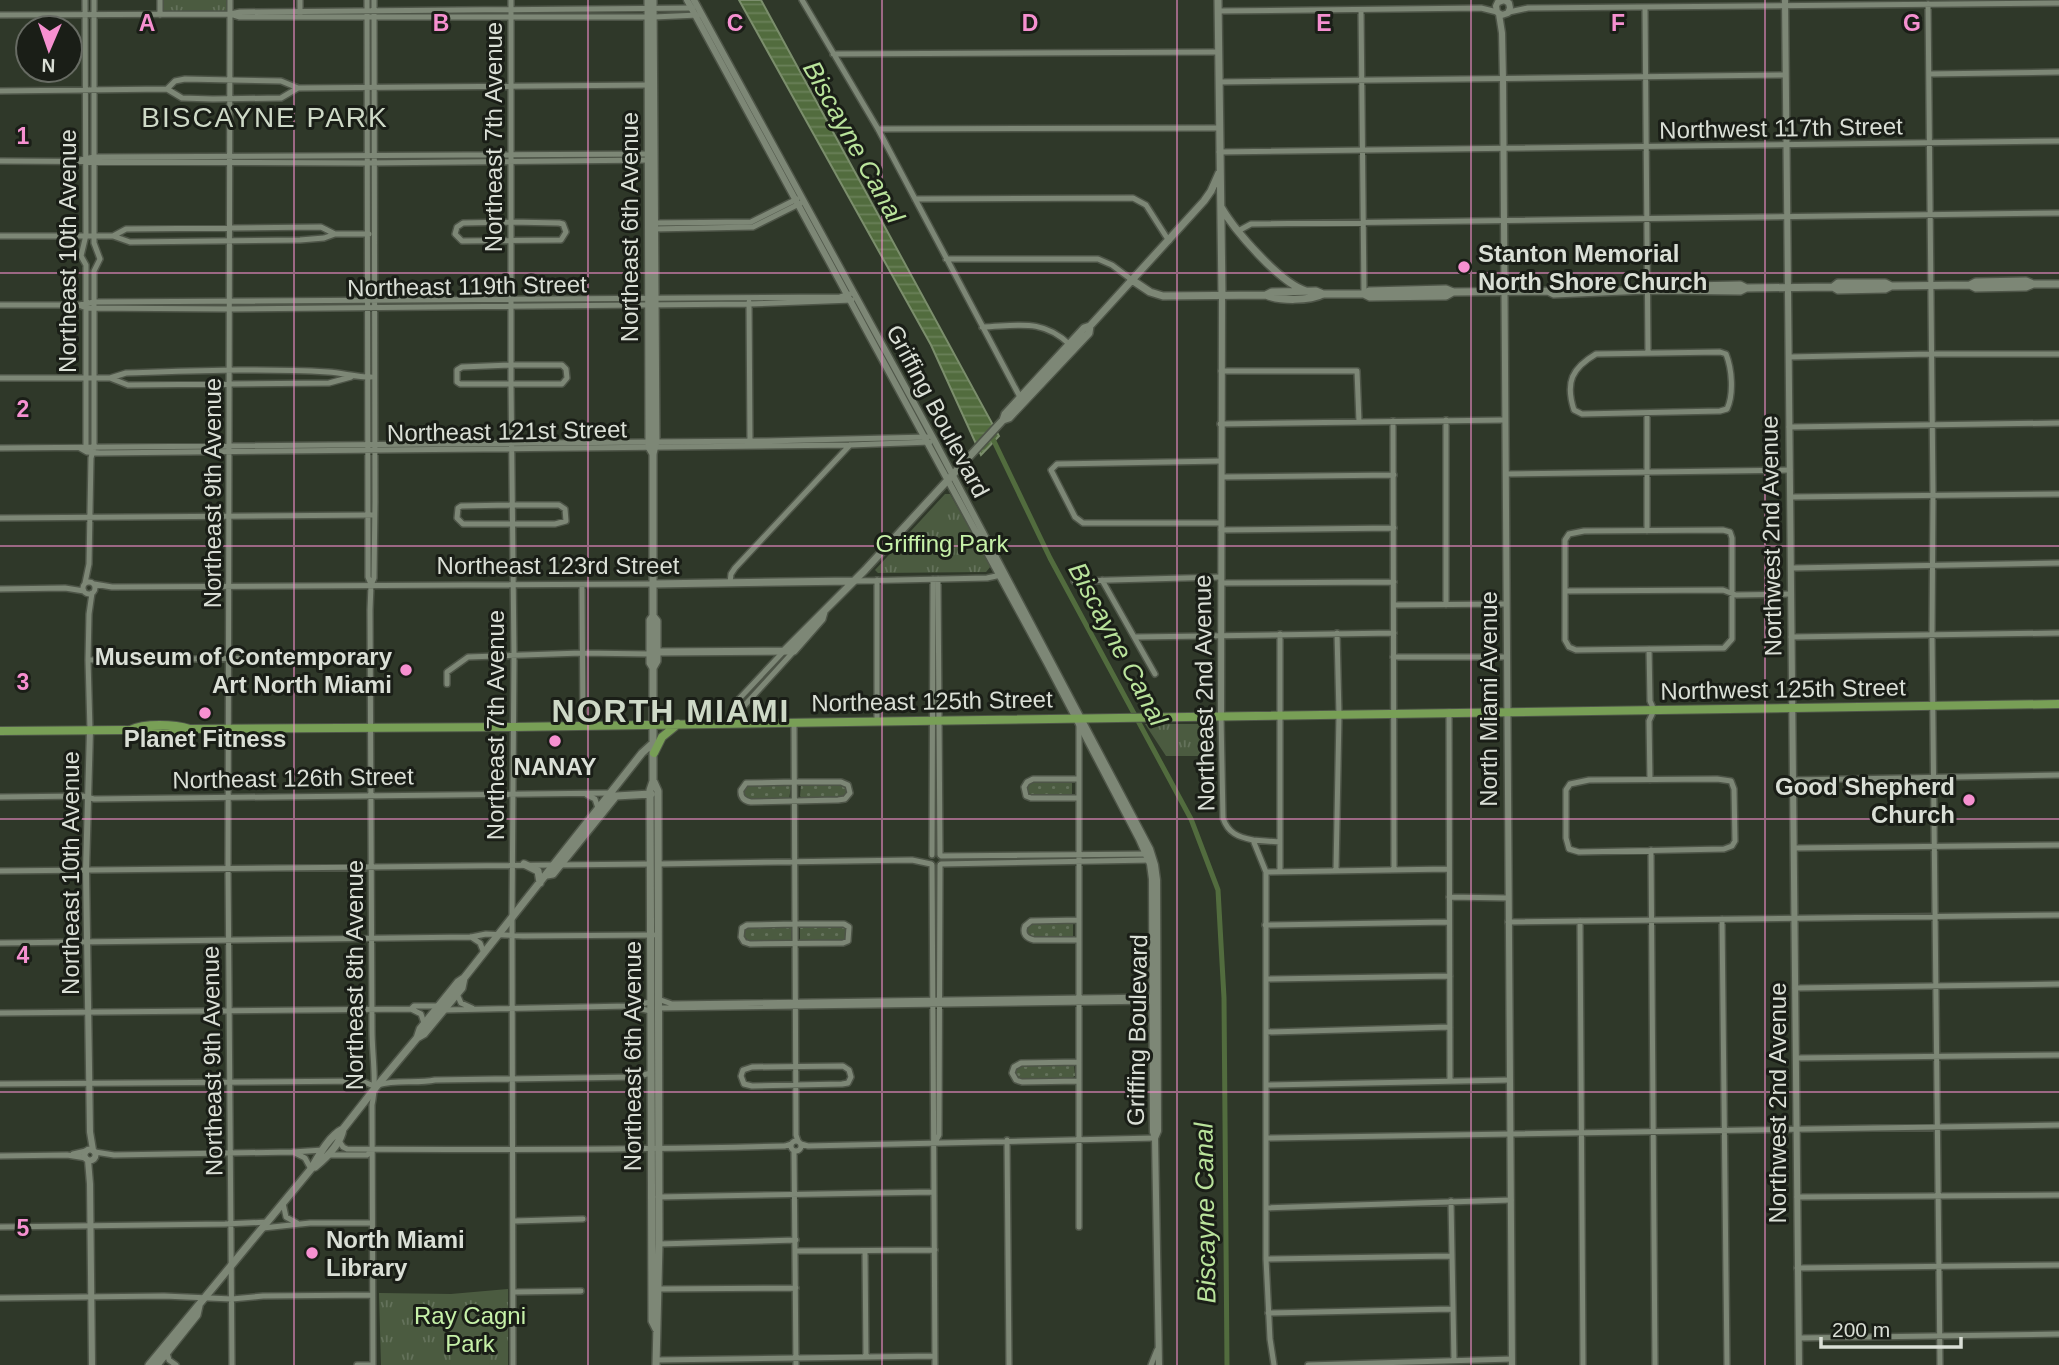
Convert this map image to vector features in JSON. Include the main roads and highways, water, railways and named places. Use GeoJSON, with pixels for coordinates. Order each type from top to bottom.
{"type":"FeatureCollection","features":[{"type":"Feature","properties":{"kind":"main road","name":"Northeast 6th Avenue"},"geometry":{"type":"LineString","coordinates":[[651,0],[653,616],[657,621],[653,653],[654,754],[650,794],[657,878],[651,989],[658,1024],[651,1277],[652,1325],[656,1329]]}},
{"type":"Feature","properties":{"kind":"main road","name":"Northeast 2nd Avenue"},"geometry":{"type":"LineString","coordinates":[[1218,0],[1222,296]]}},
{"type":"Feature","properties":{"kind":"main road"},"geometry":{"type":"LineString","coordinates":[[1003,420],[1004,414],[1083,328],[1090,326],[1205,200],[1219,173]]}},
{"type":"Feature","properties":{"kind":"main road"},"geometry":{"type":"LineString","coordinates":[[1205,200],[1214,203],[1285,279],[1306,292]]}},
{"type":"Feature","properties":{"kind":"main road"},"geometry":{"type":"LineString","coordinates":[[1132,281],[1160,296],[1266,295],[1272,292],[1317,291],[1323,295]]}},
{"type":"Feature","properties":{"kind":"main road"},"geometry":{"type":"LineString","coordinates":[[1266,295],[1272,298],[1364,294],[1370,297],[1446,296],[1453,292],[1548,291],[1555,288],[1599,287],[1605,290],[1685,289],[1690,292],[1741,292],[1746,288],[1885,289],[1891,286],[1970,285],[1976,282],[2001,281],[2059,284]]}},
{"type":"Feature","properties":{"kind":"main road"},"geometry":{"type":"LineString","coordinates":[[784,651],[854,581],[1003,420],[1009,418],[1089,333],[1090,326]]}},
{"type":"Feature","properties":{"kind":"main road","name":"Northeast 123rd Street"},"geometry":{"type":"LineString","coordinates":[[653,584],[854,581]]}},
{"type":"Feature","properties":{"kind":"main road"},"geometry":{"type":"LineString","coordinates":[[827,582],[832,588],[834,602]]}},
{"type":"Feature","properties":{"kind":"main road"},"geometry":{"type":"LineString","coordinates":[[653,653],[794,651],[822,619],[824,612]]}},
{"type":"Feature","properties":{"kind":"main road","name":"Northwest 125th Street"},"geometry":{"type":"LineString","coordinates":[[1507,712],[2059,704]]}},
{"type":"Feature","properties":{"kind":"main road","name":"Northeast 125th Street"},"geometry":{"type":"LineString","coordinates":[[0,731],[130,730],[137,727],[182,727],[190,730],[936,720],[1079,721],[1123,717],[1507,712]]}},
{"type":"Feature","properties":{"kind":"main road"},"geometry":{"type":"LineString","coordinates":[[654,754],[662,737],[678,723]]}},
{"type":"Feature","properties":{"kind":"main road"},"geometry":{"type":"LineString","coordinates":[[558,864],[614,794],[642,753],[653,743]]}},
{"type":"Feature","properties":{"kind":"main road","name":"Northeast 6th Avenue"},"geometry":{"type":"LineString","coordinates":[[653,781],[658,791],[654,864],[651,1073],[659,1244],[656,1363]]}},
{"type":"Feature","properties":{"kind":"main road"},"geometry":{"type":"LineString","coordinates":[[325,1152],[339,1141],[343,1129],[417,1038],[424,1034],[458,982],[547,875],[553,874],[598,808],[614,794]]}},
{"type":"Feature","properties":{"kind":"main road","name":"Northeast 126th Street"},"geometry":{"type":"LineString","coordinates":[[614,794],[650,794]]}},
{"type":"Feature","properties":{"kind":"main road"},"geometry":{"type":"LineString","coordinates":[[524,864],[538,870],[540,883]]}},
{"type":"Feature","properties":{"kind":"main road"},"geometry":{"type":"LineString","coordinates":[[417,1038],[418,1031],[424,1024],[462,988],[464,978]]}},
{"type":"Feature","properties":{"kind":"main road"},"geometry":{"type":"LineString","coordinates":[[149,1365],[275,1214],[325,1152],[337,1132],[343,1129]]}},
{"type":"Feature","properties":{"kind":"main road"},"geometry":{"type":"LineString","coordinates":[[275,1214],[275,1223],[278,1226]]}},
{"type":"Feature","properties":{"kind":"main road"},"geometry":{"type":"LineString","coordinates":[[651,1277],[658,1289]]}},
{"type":"Feature","properties":{"kind":"main road"},"geometry":{"type":"LineString","coordinates":[[158,1365],[197,1315],[196,1308]]}},
{"type":"Feature","properties":{"kind":"waterway","name":"Biscayne Canal"},"geometry":{"type":"LineString","coordinates":[[991,435],[1050,558],[1191,819],[1218,890],[1224,998],[1227,1365]]}},
{"type":"Feature","properties":{"kind":"place","name":"Stanton Memorial North Shore Church"},"geometry":{"type":"Point","coordinates":[1464,267]}},
{"type":"Feature","properties":{"kind":"place","name":"Museum of Contemporary Art North Miami"},"geometry":{"type":"Point","coordinates":[406,670]}},
{"type":"Feature","properties":{"kind":"place","name":"Planet Fitness"},"geometry":{"type":"Point","coordinates":[205,713]}},
{"type":"Feature","properties":{"kind":"place","name":"NANAY"},"geometry":{"type":"Point","coordinates":[555,741]}},
{"type":"Feature","properties":{"kind":"place","name":"Good Shepherd Church"},"geometry":{"type":"Point","coordinates":[1969,800]}},
{"type":"Feature","properties":{"kind":"place","name":"North Miami Library"},"geometry":{"type":"Point","coordinates":[312,1253]}},
{"type":"Feature","properties":{"kind":"district","name":"BISCAYNE PARK"},"geometry":{"type":"Point","coordinates":[265,117]}},
{"type":"Feature","properties":{"kind":"district","name":"NORTH MIAMI"},"geometry":{"type":"Point","coordinates":[671,711]}},
{"type":"Feature","properties":{"kind":"park label","name":"Griffing Park"},"geometry":{"type":"Point","coordinates":[942,543]}},
{"type":"Feature","properties":{"kind":"park label","name":"Ray Cagni Park"},"geometry":{"type":"Point","coordinates":[470,1329]}}]}
